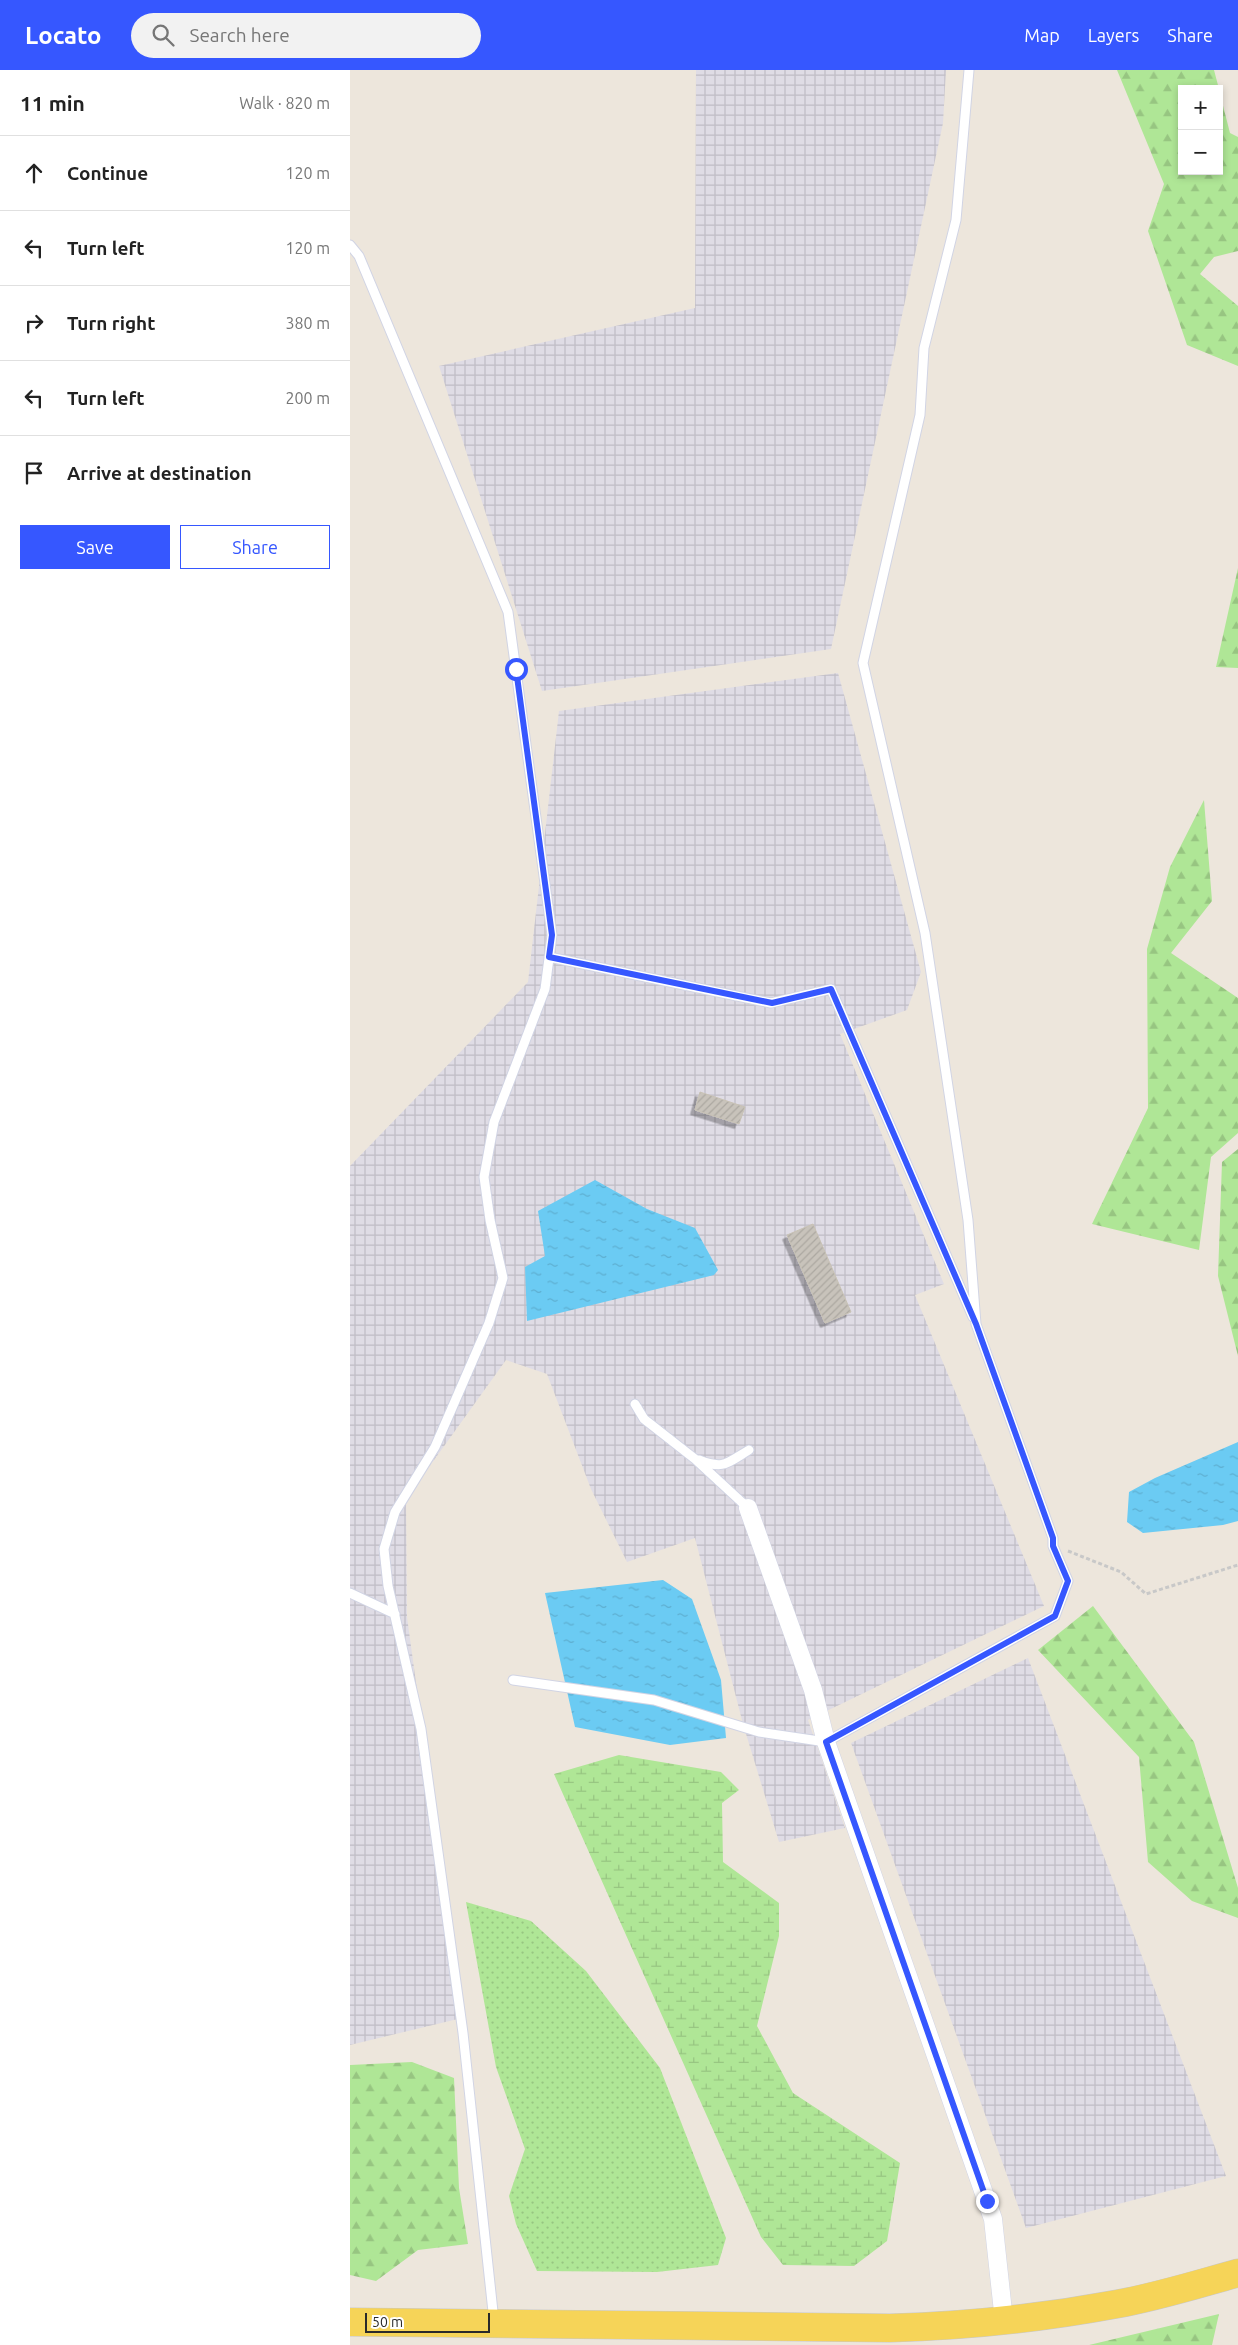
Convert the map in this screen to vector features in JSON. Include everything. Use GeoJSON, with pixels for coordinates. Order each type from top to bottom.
{"type":"FeatureCollection","features":[{"type":"Feature","properties":{"kind":"main road"},"geometry":{"type":"LineString","coordinates":[[350,2322],[890,2328],[947,2326],[1004,2321],[1119,2304],[1238,2273]]}},
{"type":"Feature","properties":{"kind":"street"},"geometry":{"type":"LineString","coordinates":[[748,1508],[813,1690],[826,1742],[994,2219],[1004,2321]]}},
{"type":"Feature","properties":{"kind":"lane"},"geometry":{"type":"LineString","coordinates":[[970,70],[956,220],[924,348],[920,415],[863,663],[925,933],[968,1220],[976,1324]]}},
{"type":"Feature","properties":{"kind":"lane"},"geometry":{"type":"LineString","coordinates":[[350,245],[359,256],[508,612],[552,935],[546,989],[494,1122],[484,1177],[490,1220],[503,1278],[489,1324],[435,1447],[394,1512],[384,1549],[388,1586],[421,1729],[463,2033],[494,2324]]}},
{"type":"Feature","properties":{"kind":"lane"},"geometry":{"type":"LineString","coordinates":[[512,1680],[654,1700],[759,1732],[826,1742],[1055,1616],[1068,1581],[1053,1546],[1053,1538],[976,1324],[831,989],[772,1003],[549,957]]}},
{"type":"Feature","properties":{"kind":"lane"},"geometry":{"type":"LineString","coordinates":[[634,1404],[644,1419],[695,1459],[748,1508]]}},
{"type":"Feature","properties":{"kind":"lane"},"geometry":{"type":"LineString","coordinates":[[695,1459],[715,1466],[725,1464],[749,1450]]}},
{"type":"Feature","properties":{"kind":"lane"},"geometry":{"type":"LineString","coordinates":[[350,1593],[395,1614]]}},
{"type":"Feature","properties":{"kind":"path"},"geometry":{"type":"LineString","coordinates":[[1053,1546],[1121,1572],[1146,1594],[1238,1565]]}},
{"type":"Feature","properties":{"kind":"shaded area"},"geometry":{"type":"Polygon","coordinates":[[[696,70],[946,70],[943,123],[831,649],[542,691],[439,366],[695,308],[696,70]]]}},
{"type":"Feature","properties":{"kind":"shaded area"},"geometry":{"type":"Polygon","coordinates":[[[838,673],[921,972],[907,1010],[840,1034],[944,1284],[915,1295],[1044,1606],[808,1720],[845,1828],[779,1842],[743,1724],[695,1538],[627,1562],[591,1489],[547,1374],[506,1360],[406,1499],[407,1617],[462,2018],[350,2045],[350,1166],[528,982],[559,711],[838,673]]]}},
{"type":"Feature","properties":{"kind":"shaded area"},"geometry":{"type":"Polygon","coordinates":[[[1028,1658],[1226,2176],[1026,2228],[851,1743],[1028,1658]]]}},
{"type":"Feature","properties":{"kind":"green space"},"geometry":{"type":"Polygon","coordinates":[[[1117,70],[1214,70],[1218,85],[1178,85],[1178,175],[1223,175],[1223,106],[1230,133],[1238,137],[1238,251],[1214,257],[1200,274],[1238,306],[1238,366],[1187,345],[1148,231],[1164,184],[1117,70]]]}},
{"type":"Feature","properties":{"kind":"green space"},"geometry":{"type":"Polygon","coordinates":[[[1238,568],[1238,668],[1216,667],[1238,568]]]}},
{"type":"Feature","properties":{"kind":"green space"},"geometry":{"type":"Polygon","coordinates":[[[1204,800],[1212,901],[1171,953],[1238,998],[1238,1133],[1211,1157],[1199,1250],[1092,1224],[1148,1108],[1147,949],[1170,867],[1204,800]]]}},
{"type":"Feature","properties":{"kind":"green space"},"geometry":{"type":"Polygon","coordinates":[[[1238,1149],[1238,1356],[1218,1276],[1222,1162],[1238,1149]]]}},
{"type":"Feature","properties":{"kind":"green space"},"geometry":{"type":"Polygon","coordinates":[[[1093,1606],[1194,1742],[1238,1888],[1238,1918],[1192,1901],[1148,1862],[1139,1757],[1038,1650],[1093,1606]]]}},
{"type":"Feature","properties":{"kind":"green space"},"geometry":{"type":"Polygon","coordinates":[[[619,1755],[721,1772],[739,1790],[722,1803],[723,1862],[779,1903],[779,1936],[757,2026],[793,2093],[900,2163],[887,2241],[854,2266],[783,2265],[761,2237],[554,1774],[619,1755]]]}},
{"type":"Feature","properties":{"kind":"green space"},"geometry":{"type":"Polygon","coordinates":[[[466,1902],[531,1921],[586,1971],[660,2068],[726,2238],[718,2265],[657,2272],[537,2271],[516,2224],[509,2196],[525,2149],[496,2067],[466,1902]]]}},
{"type":"Feature","properties":{"kind":"green space"},"geometry":{"type":"Polygon","coordinates":[[[412,2062],[454,2078],[459,2188],[468,2244],[418,2250],[376,2281],[350,2275],[350,2065],[412,2062]]]}},
{"type":"Feature","properties":{"kind":"green space"},"geometry":{"type":"Polygon","coordinates":[[[1219,2314],[1212,2345],[1089,2345],[1219,2314]]]}},
{"type":"Feature","properties":{"kind":"water"},"geometry":{"type":"Polygon","coordinates":[[[595,1180],[647,1209],[695,1228],[718,1270],[714,1275],[527,1321],[525,1267],[545,1256],[538,1211],[595,1180]]]}},
{"type":"Feature","properties":{"kind":"water"},"geometry":{"type":"Polygon","coordinates":[[[1238,1442],[1238,1521],[1223,1525],[1143,1533],[1127,1522],[1129,1492],[1155,1478],[1238,1442]]]}},
{"type":"Feature","properties":{"kind":"water"},"geometry":{"type":"Polygon","coordinates":[[[663,1580],[692,1599],[721,1680],[726,1738],[670,1745],[575,1727],[545,1593],[663,1580]]]}},
{"type":"Feature","properties":{"kind":"building"},"geometry":{"type":"Polygon","coordinates":[[[700,1092],[745,1107],[739,1124],[695,1110],[700,1092]]]}},
{"type":"Feature","properties":{"kind":"building"},"geometry":{"type":"Polygon","coordinates":[[[813,1224],[851,1312],[825,1323],[787,1235],[813,1224]]]}},
{"type":"Feature","properties":{"kind":"route"},"geometry":{"type":"LineString","coordinates":[[516,669],[552,935],[549,957],[772,1003],[831,989],[976,1324],[1053,1538],[1053,1546],[1068,1581],[1055,1616],[826,1742],[987,2201]]}}]}
